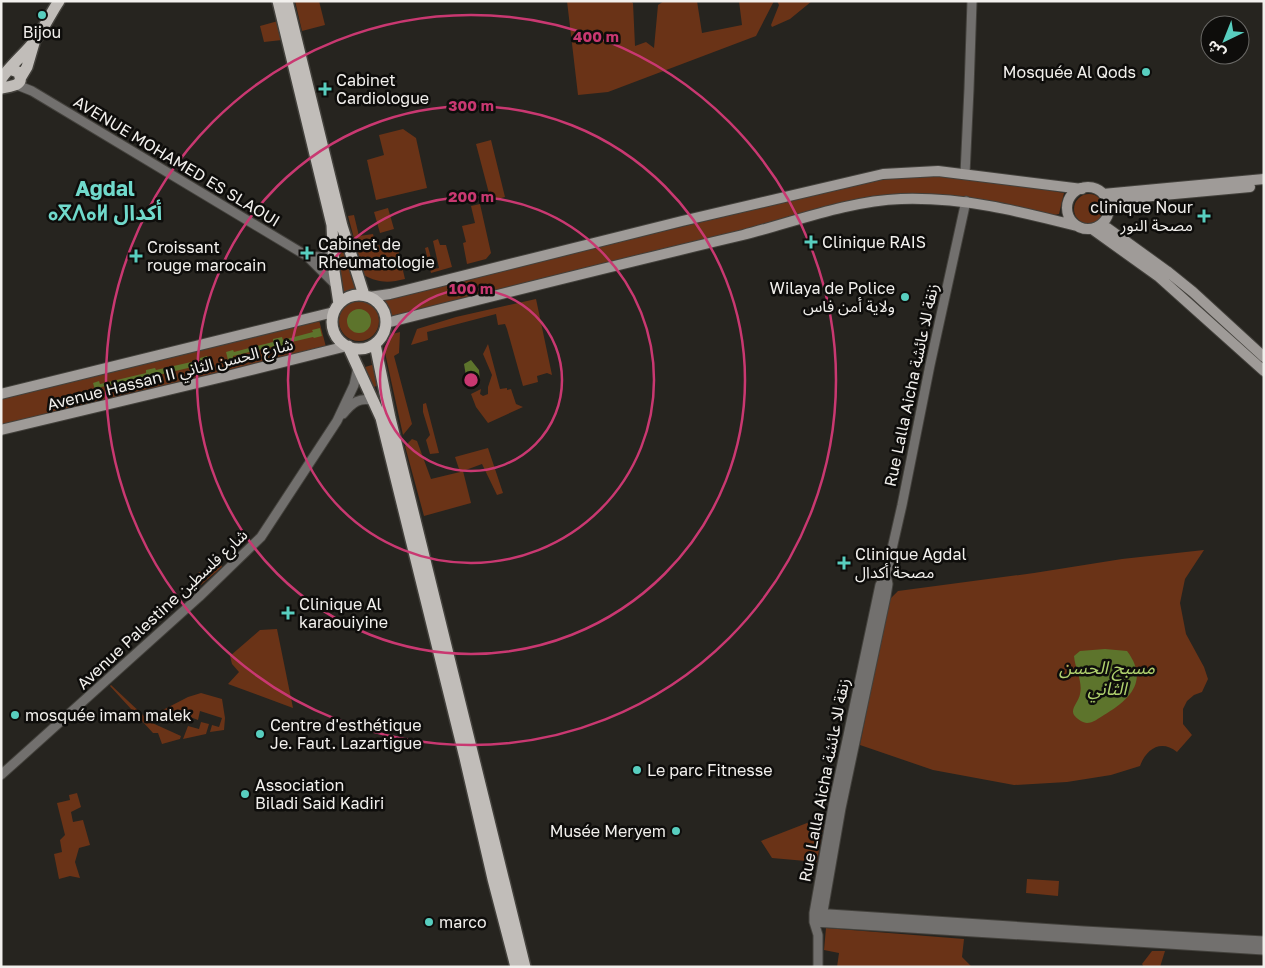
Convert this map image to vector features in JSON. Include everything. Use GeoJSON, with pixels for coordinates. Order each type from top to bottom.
{"type":"FeatureCollection","features":[{"type":"Feature","properties":{"kind":"main road"},"geometry":{"type":"LineString","coordinates":[[14,83],[5,83],[4,74],[34,41],[59,1]]}},
{"type":"Feature","properties":{"kind":"main road"},"geometry":{"type":"LineString","coordinates":[[278,1],[332,225],[337,308],[332,321],[334,331],[339,340],[347,346],[360,349],[368,348],[375,344],[383,335],[386,323],[382,307],[367,296],[342,226],[287,1]]}},
{"type":"Feature","properties":{"kind":"main road"},"geometry":{"type":"LineString","coordinates":[[14,83],[27,67],[34,41]]}},
{"type":"Feature","properties":{"kind":"main road"},"geometry":{"type":"LineString","coordinates":[[4,74],[18,71],[14,83]]}},
{"type":"Feature","properties":{"kind":"main road"},"geometry":{"type":"LineString","coordinates":[[337,308],[351,296],[390,294],[585,244],[866,177],[924,171],[965,174],[1082,189],[1093,188],[1103,194],[1109,206],[1107,217],[1102,224],[1092,229],[1084,229],[1010,210],[966,202],[902,199],[855,205],[764,230],[386,323]]}},
{"type":"Feature","properties":{"kind":"main road"},"geometry":{"type":"LineString","coordinates":[[1103,194],[1264,179]]}},
{"type":"Feature","properties":{"kind":"main road"},"geometry":{"type":"LineString","coordinates":[[1109,206],[1120,199],[1264,186]]}},
{"type":"Feature","properties":{"kind":"main road"},"geometry":{"type":"LineString","coordinates":[[1077,226],[1070,218],[1068,204],[1073,194],[1082,189]]}},
{"type":"Feature","properties":{"kind":"main road"},"geometry":{"type":"LineString","coordinates":[[1102,224],[1167,270],[1264,357]]}},
{"type":"Feature","properties":{"kind":"main road"},"geometry":{"type":"LineString","coordinates":[[1092,229],[1159,277],[1264,371]]}},
{"type":"Feature","properties":{"kind":"main road","name":"Avenue Hassan II شارع الحسن الثاني"},"geometry":{"type":"LineString","coordinates":[[1,394],[337,308]]}},
{"type":"Feature","properties":{"kind":"main road"},"geometry":{"type":"LineString","coordinates":[[375,344],[390,418],[498,878],[516,967]]}},
{"type":"Feature","properties":{"kind":"main road"},"geometry":{"type":"LineString","coordinates":[[347,346],[381,418],[498,878],[525,967]]}},
{"type":"Feature","properties":{"kind":"main road","name":"Avenue Hassan II شارع الحسن الثاني"},"geometry":{"type":"LineString","coordinates":[[1,430],[347,346]]}},
{"type":"Feature","properties":{"kind":"street"},"geometry":{"type":"LineString","coordinates":[[965,174],[970,89],[972,1]]}},
{"type":"Feature","properties":{"kind":"street","name":"AVENUE MOHAMED ES SLAOUI"},"geometry":{"type":"LineString","coordinates":[[14,83],[32,91],[307,256],[336,285]]}},
{"type":"Feature","properties":{"kind":"street","name":"Rue Lalla Aicha زنقة للا عائشة"},"geometry":{"type":"LineString","coordinates":[[818,967],[818,917],[833,806],[858,709],[880,585],[886,575],[902,505],[935,340],[966,202]]}},
{"type":"Feature","properties":{"kind":"street"},"geometry":{"type":"LineString","coordinates":[[307,256],[320,257],[334,253]]}},
{"type":"Feature","properties":{"kind":"street","name":"Avenue Palestine شارع فلسطين"},"geometry":{"type":"LineString","coordinates":[[1,775],[107,681],[261,538],[337,421],[354,385],[358,367]]}},
{"type":"Feature","properties":{"kind":"street","name":"Avenue Palestine شارع فلسطين"},"geometry":{"type":"LineString","coordinates":[[337,421],[358,400],[368,399],[374,401]]}},
{"type":"Feature","properties":{"kind":"street"},"geometry":{"type":"LineString","coordinates":[[818,917],[1264,941]]}},
{"type":"Feature","properties":{"kind":"street"},"geometry":{"type":"LineString","coordinates":[[818,917],[1264,950]]}},
{"type":"Feature","properties":{"kind":"shaded area"},"geometry":{"type":"Polygon","coordinates":[[[295,1],[319,1],[325,25],[302,31],[295,1]]]}},
{"type":"Feature","properties":{"kind":"shaded area"},"geometry":{"type":"Polygon","coordinates":[[[567,1],[630,1],[633,3],[635,46],[646,42],[654,48],[658,5],[664,1],[697,1],[702,33],[742,25],[739,1],[774,1],[756,36],[608,92],[578,95],[567,1]]]}},
{"type":"Feature","properties":{"kind":"shaded area"},"geometry":{"type":"Polygon","coordinates":[[[777,1],[812,1],[790,19],[772,27],[771,25],[779,5],[777,1]]]}},
{"type":"Feature","properties":{"kind":"shaded area"},"geometry":{"type":"Polygon","coordinates":[[[278,21],[282,40],[264,42],[260,26],[278,21]]]}},
{"type":"Feature","properties":{"kind":"shaded area"},"geometry":{"type":"Polygon","coordinates":[[[403,129],[416,138],[427,188],[376,200],[367,160],[384,155],[379,135],[403,129]]]}},
{"type":"Feature","properties":{"kind":"shaded area"},"geometry":{"type":"Polygon","coordinates":[[[491,140],[505,197],[491,201],[476,144],[491,140]]]}},
{"type":"Feature","properties":{"kind":"shaded area"},"geometry":{"type":"Polygon","coordinates":[[[935,175],[979,178],[1064,193],[1059,214],[1054,215],[985,200],[934,195],[873,200],[392,317],[387,310],[384,300],[818,194],[847,185],[890,178],[935,175]]]}},
{"type":"Feature","properties":{"kind":"shaded area"},"geometry":{"type":"Polygon","coordinates":[[[1089,194],[1100,198],[1104,209],[1100,220],[1089,224],[1078,220],[1074,209],[1078,198],[1089,194]]]}},
{"type":"Feature","properties":{"kind":"shaded area"},"geometry":{"type":"Polygon","coordinates":[[[480,204],[491,253],[486,259],[467,264],[463,243],[466,242],[462,226],[475,223],[471,206],[480,204]]]}},
{"type":"Feature","properties":{"kind":"shaded area"},"geometry":{"type":"Polygon","coordinates":[[[388,208],[394,229],[380,233],[374,212],[388,208]]]}},
{"type":"Feature","properties":{"kind":"shaded area"},"geometry":{"type":"Polygon","coordinates":[[[354,215],[359,236],[373,234],[376,246],[396,241],[405,279],[384,282],[364,275],[348,216],[354,215]]]}},
{"type":"Feature","properties":{"kind":"shaded area"},"geometry":{"type":"Polygon","coordinates":[[[341,237],[356,287],[354,290],[344,293],[340,279],[341,237]]]}},
{"type":"Feature","properties":{"kind":"shaded area"},"geometry":{"type":"Polygon","coordinates":[[[438,239],[440,245],[446,245],[452,267],[431,273],[425,248],[428,247],[434,269],[439,268],[433,241],[438,239]]]}},
{"type":"Feature","properties":{"kind":"shaded area"},"geometry":{"type":"Polygon","coordinates":[[[536,299],[552,375],[547,373],[537,376],[538,382],[523,386],[507,329],[505,324],[498,325],[496,314],[427,332],[428,340],[411,345],[417,329],[456,317],[536,299]]]}},
{"type":"Feature","properties":{"kind":"shaded area"},"geometry":{"type":"Polygon","coordinates":[[[359,301],[373,307],[379,321],[373,335],[359,341],[345,335],[339,321],[345,307],[359,301]]]}},
{"type":"Feature","properties":{"kind":"shaded area"},"geometry":{"type":"Polygon","coordinates":[[[319,320],[326,347],[1,430],[1,396],[319,320]]]}},
{"type":"Feature","properties":{"kind":"shaded area"},"geometry":{"type":"Polygon","coordinates":[[[400,332],[399,353],[394,356],[412,424],[403,435],[384,348],[392,334],[400,332]]]}},
{"type":"Feature","properties":{"kind":"shaded area"},"geometry":{"type":"Polygon","coordinates":[[[488,344],[500,389],[511,389],[516,404],[523,407],[488,423],[476,407],[471,394],[481,389],[480,394],[483,396],[488,394],[492,375],[483,354],[488,344]]]}},
{"type":"Feature","properties":{"kind":"shaded area"},"geometry":{"type":"Polygon","coordinates":[[[372,357],[379,385],[374,387],[361,365],[364,364],[365,367],[372,365],[372,357]]]}},
{"type":"Feature","properties":{"kind":"shaded area"},"geometry":{"type":"Polygon","coordinates":[[[426,403],[439,453],[430,454],[426,440],[430,435],[423,412],[423,404],[426,403]]]}},
{"type":"Feature","properties":{"kind":"shaded area"},"geometry":{"type":"Polygon","coordinates":[[[412,439],[417,441],[431,479],[460,472],[455,457],[488,448],[503,493],[497,495],[482,464],[463,471],[471,503],[424,516],[405,446],[412,439]]]}},
{"type":"Feature","properties":{"kind":"shaded area"},"geometry":{"type":"Polygon","coordinates":[[[1204,550],[1185,579],[1180,603],[1186,634],[1204,667],[1208,679],[1202,692],[1194,695],[1187,701],[1183,709],[1183,724],[1192,735],[1177,752],[1171,748],[1160,746],[1146,755],[1140,766],[1111,775],[1067,782],[1014,785],[933,770],[860,745],[888,601],[898,591],[1122,559],[1204,550]]]}},
{"type":"Feature","properties":{"kind":"shaded area"},"geometry":{"type":"Polygon","coordinates":[[[220,563],[222,567],[201,585],[198,585],[198,573],[220,563]]]}},
{"type":"Feature","properties":{"kind":"shaded area"},"geometry":{"type":"Polygon","coordinates":[[[277,629],[293,708],[228,684],[239,672],[232,664],[230,656],[260,630],[277,629]]]}},
{"type":"Feature","properties":{"kind":"shaded area"},"geometry":{"type":"Polygon","coordinates":[[[111,685],[144,716],[148,714],[152,716],[150,722],[181,736],[180,739],[162,744],[158,733],[153,733],[111,685]]]}},
{"type":"Feature","properties":{"kind":"shaded area"},"geometry":{"type":"Polygon","coordinates":[[[201,693],[222,699],[225,718],[224,730],[210,732],[212,725],[219,727],[222,718],[200,711],[198,720],[177,712],[174,719],[157,713],[188,697],[201,693]]]}},
{"type":"Feature","properties":{"kind":"shaded area"},"geometry":{"type":"Polygon","coordinates":[[[201,722],[209,724],[206,734],[183,739],[188,726],[199,729],[201,722]]]}},
{"type":"Feature","properties":{"kind":"shaded area"},"geometry":{"type":"Polygon","coordinates":[[[77,793],[81,807],[71,812],[73,822],[83,820],[90,845],[79,848],[75,862],[80,878],[70,876],[59,879],[54,854],[62,852],[60,840],[65,835],[57,803],[70,800],[69,795],[77,793]]]}},
{"type":"Feature","properties":{"kind":"shaded area"},"geometry":{"type":"Polygon","coordinates":[[[825,816],[817,862],[772,858],[761,841],[825,816]]]}},
{"type":"Feature","properties":{"kind":"shaded area"},"geometry":{"type":"Polygon","coordinates":[[[1027,879],[1059,881],[1058,896],[1026,893],[1027,879]]]}},
{"type":"Feature","properties":{"kind":"shaded area"},"geometry":{"type":"Polygon","coordinates":[[[826,928],[964,939],[962,957],[972,967],[837,967],[839,953],[824,950],[826,928]]]}},
{"type":"Feature","properties":{"kind":"shaded area"},"geometry":{"type":"Polygon","coordinates":[[[1152,951],[1165,951],[1160,967],[1144,967],[1142,964],[1152,951]]]}},
{"type":"Feature","properties":{"kind":"water"},"geometry":{"type":"Polygon","coordinates":[[[359,309],[364,310],[370,316],[370,326],[364,332],[359,333],[354,332],[348,326],[347,321],[348,316],[354,310],[359,309]]]}},
{"type":"Feature","properties":{"kind":"water"},"geometry":{"type":"Polygon","coordinates":[[[320,328],[322,336],[283,344],[283,347],[276,348],[275,346],[233,356],[233,358],[228,360],[226,352],[233,350],[234,352],[273,342],[273,339],[282,337],[283,340],[313,332],[312,330],[320,328]]]}},
{"type":"Feature","properties":{"kind":"water"},"geometry":{"type":"Polygon","coordinates":[[[207,356],[209,365],[201,365],[158,375],[158,377],[148,379],[148,377],[95,390],[93,383],[99,381],[100,384],[146,373],[146,370],[155,368],[156,370],[200,360],[200,358],[207,356]]]}},
{"type":"Feature","properties":{"kind":"water"},"geometry":{"type":"Polygon","coordinates":[[[471,360],[479,370],[480,381],[474,384],[466,376],[464,364],[471,360]]]}},
{"type":"Feature","properties":{"kind":"water","name":"مسبح الحسن الثاني"},"geometry":{"type":"Polygon","coordinates":[[[1105,649],[1127,651],[1133,661],[1137,680],[1129,695],[1114,709],[1096,720],[1085,723],[1073,713],[1081,689],[1074,656],[1080,651],[1105,649]]]}},
{"type":"Feature","properties":{"kind":"place","name":"Bijou"},"geometry":{"type":"Point","coordinates":[42,15]}},
{"type":"Feature","properties":{"kind":"place","name":"Mosquée Al Qods"},"geometry":{"type":"Point","coordinates":[1146,72]}},
{"type":"Feature","properties":{"kind":"place","name":"Cabinet Cardiologue"},"geometry":{"type":"Point","coordinates":[325,89]}},
{"type":"Feature","properties":{"kind":"place","name":"clinique Nour مصحة النور"},"geometry":{"type":"Point","coordinates":[1204,216]}},
{"type":"Feature","properties":{"kind":"place","name":"Clinique RAIS"},"geometry":{"type":"Point","coordinates":[811,242]}},
{"type":"Feature","properties":{"kind":"place","name":"Cabinet de Rheumatologie"},"geometry":{"type":"Point","coordinates":[307,253]}},
{"type":"Feature","properties":{"kind":"place","name":"Croissant rouge marocain"},"geometry":{"type":"Point","coordinates":[136,256]}},
{"type":"Feature","properties":{"kind":"place","name":"Wilaya de Police ولاية أمن فاس"},"geometry":{"type":"Point","coordinates":[905,297]}},
{"type":"Feature","properties":{"kind":"place","name":"Clinique Agdal مصحة أكدال"},"geometry":{"type":"Point","coordinates":[844,563]}},
{"type":"Feature","properties":{"kind":"place","name":"Clinique Al karaouiyine"},"geometry":{"type":"Point","coordinates":[288,613]}},
{"type":"Feature","properties":{"kind":"place","name":"mosquée imam malek"},"geometry":{"type":"Point","coordinates":[15,715]}},
{"type":"Feature","properties":{"kind":"place","name":"Centre d'esthétique Je. Faut. Lazartigue"},"geometry":{"type":"Point","coordinates":[260,734]}},
{"type":"Feature","properties":{"kind":"place","name":"Le parc Fitnesse"},"geometry":{"type":"Point","coordinates":[637,770]}},
{"type":"Feature","properties":{"kind":"place","name":"Association Biladi Said Kadiri"},"geometry":{"type":"Point","coordinates":[245,794]}},
{"type":"Feature","properties":{"kind":"place","name":"Musée Meryem"},"geometry":{"type":"Point","coordinates":[676,831]}},
{"type":"Feature","properties":{"kind":"place","name":"marco"},"geometry":{"type":"Point","coordinates":[429,922]}},
{"type":"Feature","properties":{"kind":"district","name":"Agdal ⴰⴳⴷⴰⵍ أكدال"},"geometry":{"type":"Point","coordinates":[105,200]}}]}
